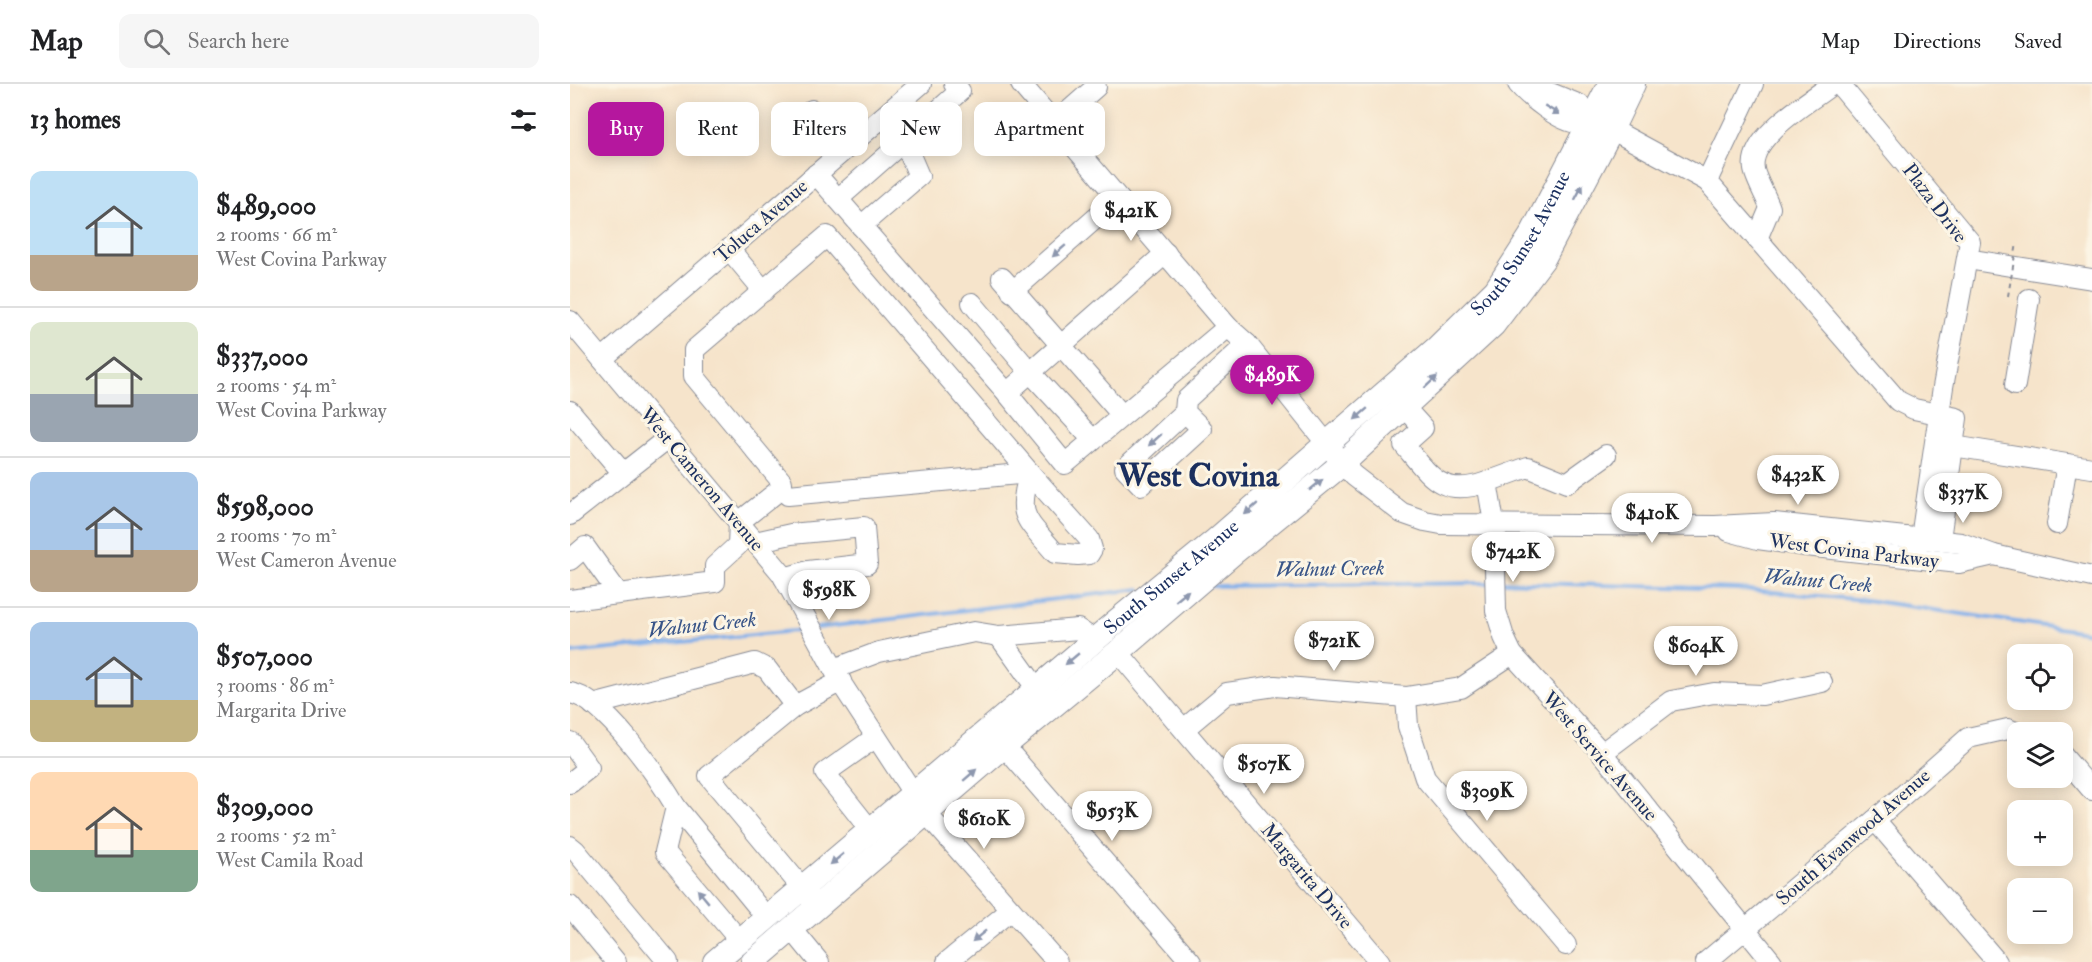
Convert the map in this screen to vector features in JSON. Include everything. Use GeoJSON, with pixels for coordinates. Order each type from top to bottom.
{"type":"FeatureCollection","features":[{"type":"Feature","properties":{"kind":"main road","name":"South Sunset Avenue"},"geometry":{"type":"LineString","coordinates":[[716,962],[767,918],[810,897],[920,804],[1037,688],[1116,621],[1342,464],[1493,325],[1543,259],[1602,124],[1610,84]]}},
{"type":"Feature","properties":{"kind":"main road","name":"South Sunset Avenue"},"geometry":{"type":"LineString","coordinates":[[764,958],[792,929],[810,897],[871,831],[920,804],[1004,746],[1118,652],[1328,444],[1437,348],[1496,290],[1602,124],[1633,84]]}},
{"type":"Feature","properties":{"kind":"street","name":"Toluca Avenue"},"geometry":{"type":"LineString","coordinates":[[900,102],[921,84]]}},
{"type":"Feature","properties":{"kind":"street"},"geometry":{"type":"LineString","coordinates":[[948,102],[960,91],[954,84]]}},
{"type":"Feature","properties":{"kind":"street","name":"West Covina Parkway"},"geometry":{"type":"LineString","coordinates":[[1021,84],[1037,102]]}},
{"type":"Feature","properties":{"kind":"street"},"geometry":{"type":"LineString","coordinates":[[1518,84],[1528,96],[1569,121],[1602,124]]}},
{"type":"Feature","properties":{"kind":"street"},"geometry":{"type":"LineString","coordinates":[[1537,84],[1548,92],[1580,105],[1602,124],[1707,182],[1898,401],[1914,409],[1948,416],[1953,446],[1940,539]]}},
{"type":"Feature","properties":{"kind":"street"},"geometry":{"type":"LineString","coordinates":[[1707,182],[1753,84]]}},
{"type":"Feature","properties":{"kind":"street"},"geometry":{"type":"LineString","coordinates":[[1757,239],[1770,208],[1754,170],[1755,153],[1772,131],[1833,84]]}},
{"type":"Feature","properties":{"kind":"street","name":"Plaza Drive"},"geometry":{"type":"LineString","coordinates":[[1839,84],[1970,242],[1948,416],[1921,537]]}},
{"type":"Feature","properties":{"kind":"street"},"geometry":{"type":"LineString","coordinates":[[1079,102],[1096,87]]}},
{"type":"Feature","properties":{"kind":"street","name":"Toluca Avenue"},"geometry":{"type":"LineString","coordinates":[[868,130],[880,120]]}},
{"type":"Feature","properties":{"kind":"street","name":"Toluca Avenue"},"geometry":{"type":"LineString","coordinates":[[602,359],[838,156]]}},
{"type":"Feature","properties":{"kind":"street"},"geometry":{"type":"LineString","coordinates":[[838,200],[887,156]]}},
{"type":"Feature","properties":{"kind":"street"},"geometry":{"type":"LineString","coordinates":[[861,226],[924,182],[911,156]]}},
{"type":"Feature","properties":{"kind":"street","name":"West Covina Parkway"},"geometry":{"type":"LineString","coordinates":[[1083,156],[1228,327],[1247,344],[1342,464],[1362,484],[1402,513],[1441,524],[1715,526],[1774,523],[1940,539],[1960,543],[1994,555],[2092,577]]}},
{"type":"Feature","properties":{"kind":"street"},"geometry":{"type":"LineString","coordinates":[[816,174],[1007,393],[1065,464],[1228,327]]}},
{"type":"Feature","properties":{"kind":"street"},"geometry":{"type":"LineString","coordinates":[[1120,200],[1007,285],[1122,415]]}},
{"type":"Feature","properties":{"kind":"street"},"geometry":{"type":"LineString","coordinates":[[827,236],[1030,473],[788,495],[782,488],[782,482],[694,376],[694,350],[764,291],[827,236]]}},
{"type":"Feature","properties":{"kind":"street"},"geometry":{"type":"LineString","coordinates":[[729,249],[764,291]]}},
{"type":"Feature","properties":{"kind":"street"},"geometry":{"type":"LineString","coordinates":[[1007,393],[1166,254]]}},
{"type":"Feature","properties":{"kind":"street"},"geometry":{"type":"LineString","coordinates":[[1967,259],[2092,279]]}},
{"type":"Feature","properties":{"kind":"street"},"geometry":{"type":"LineString","coordinates":[[2015,385],[2029,299]]}},
{"type":"Feature","properties":{"kind":"street"},"geometry":{"type":"LineString","coordinates":[[972,303],[1030,372],[1093,440]]}},
{"type":"Feature","properties":{"kind":"street","name":"West Cameron Avenue"},"geometry":{"type":"LineString","coordinates":[[570,321],[783,576],[839,678],[920,804],[1057,962]]}},
{"type":"Feature","properties":{"kind":"street"},"geometry":{"type":"LineString","coordinates":[[1185,412],[1202,429],[1141,485],[1125,468],[1185,412],[1186,400],[1247,344]]}},
{"type":"Feature","properties":{"kind":"street"},"geometry":{"type":"LineString","coordinates":[[1404,407],[1423,428],[1404,445],[1426,471],[1442,485],[1473,487],[1528,467],[1567,483],[1606,455]]}},
{"type":"Feature","properties":{"kind":"street"},"geometry":{"type":"LineString","coordinates":[[570,411],[623,473]]}},
{"type":"Feature","properties":{"kind":"street"},"geometry":{"type":"LineString","coordinates":[[570,515],[668,438]]}},
{"type":"Feature","properties":{"kind":"street"},"geometry":{"type":"LineString","coordinates":[[1953,446],[2092,468]]}},
{"type":"Feature","properties":{"kind":"street"},"geometry":{"type":"LineString","coordinates":[[2057,524],[2067,464]]}},
{"type":"Feature","properties":{"kind":"street","name":"West Service Avenue"},"geometry":{"type":"LineString","coordinates":[[1487,482],[1494,523],[1496,611],[1512,654],[1602,753],[1773,962]]}},
{"type":"Feature","properties":{"kind":"street"},"geometry":{"type":"LineString","coordinates":[[570,600],[715,582],[715,566],[738,545],[739,522],[782,488]]}},
{"type":"Feature","properties":{"kind":"street"},"geometry":{"type":"LineString","coordinates":[[1735,532],[1760,532],[1774,523]]}},
{"type":"Feature","properties":{"kind":"street","name":"West Covina Parkway"},"geometry":{"type":"LineString","coordinates":[[1715,526],[1758,539],[1959,563],[1994,555]]}},
{"type":"Feature","properties":{"kind":"street"},"geometry":{"type":"LineString","coordinates":[[755,542],[791,534],[864,527],[867,564],[783,576]]}},
{"type":"Feature","properties":{"kind":"street"},"geometry":{"type":"LineString","coordinates":[[1806,546],[1823,538],[1917,546],[1921,537]]}},
{"type":"Feature","properties":{"kind":"street"},"geometry":{"type":"LineString","coordinates":[[570,560],[585,547],[618,593]]}},
{"type":"Feature","properties":{"kind":"street"},"geometry":{"type":"LineString","coordinates":[[810,897],[709,776],[795,706],[879,652],[974,632],[999,636],[1078,629],[1094,640]]}},
{"type":"Feature","properties":{"kind":"street"},"geometry":{"type":"LineString","coordinates":[[999,636],[1037,688]]}},
{"type":"Feature","properties":{"kind":"street","name":"Margarita Drive"},"geometry":{"type":"LineString","coordinates":[[1118,652],[1380,962]]}},
{"type":"Feature","properties":{"kind":"street"},"geometry":{"type":"LineString","coordinates":[[1184,729],[1227,693],[1275,686],[1406,697],[1461,688],[1512,654]]}},
{"type":"Feature","properties":{"kind":"street"},"geometry":{"type":"LineString","coordinates":[[593,705],[755,663],[767,669],[795,706]]}},
{"type":"Feature","properties":{"kind":"street"},"geometry":{"type":"LineString","coordinates":[[1602,753],[1671,701],[1714,693],[1762,695],[1822,682]]}},
{"type":"Feature","properties":{"kind":"street"},"geometry":{"type":"LineString","coordinates":[[570,693],[586,698],[628,738],[657,776],[676,807],[767,918]]}},
{"type":"Feature","properties":{"kind":"street"},"geometry":{"type":"LineString","coordinates":[[1406,697],[1408,726],[1425,778],[1566,945]]}},
{"type":"Feature","properties":{"kind":"street","name":"South Evanwood Avenue"},"geometry":{"type":"LineString","coordinates":[[1706,962],[1875,820],[1968,738],[2007,732]]}},
{"type":"Feature","properties":{"kind":"street"},"geometry":{"type":"LineString","coordinates":[[871,831],[825,773],[876,737]]}},
{"type":"Feature","properties":{"kind":"street"},"geometry":{"type":"LineString","coordinates":[[570,742],[589,768],[570,783]]}},
{"type":"Feature","properties":{"kind":"street"},"geometry":{"type":"LineString","coordinates":[[1004,746],[1191,962]]}},
{"type":"Feature","properties":{"kind":"street"},"geometry":{"type":"LineString","coordinates":[[2073,768],[2092,790]]}},
{"type":"Feature","properties":{"kind":"street"},"geometry":{"type":"LineString","coordinates":[[676,807],[665,852],[740,941]]}},
{"type":"Feature","properties":{"kind":"street"},"geometry":{"type":"LineString","coordinates":[[1875,820],[1997,962]]}},
{"type":"Feature","properties":{"kind":"street"},"geometry":{"type":"LineString","coordinates":[[570,846],[668,962]]}},
{"type":"Feature","properties":{"kind":"street"},"geometry":{"type":"LineString","coordinates":[[570,906],[616,962]]}},
{"type":"Feature","properties":{"kind":"street"},"geometry":{"type":"LineString","coordinates":[[947,962],[1011,910]]}},
{"type":"Feature","properties":{"kind":"street"},"geometry":{"type":"LineString","coordinates":[[792,929],[819,962]]}},
{"type":"Feature","properties":{"kind":"path"},"geometry":{"type":"LineString","coordinates":[[2008,296],[2016,243]]}},
{"type":"Feature","properties":{"kind":"waterway","name":"Walnut Creek"},"geometry":{"type":"LineString","coordinates":[[1502,582],[1738,589],[1866,600],[2092,633]]}},
{"type":"Feature","properties":{"kind":"waterway","name":"Walnut Creek"},"geometry":{"type":"LineString","coordinates":[[1208,586],[1488,583]]}},
{"type":"Feature","properties":{"kind":"waterway","name":"Walnut Creek"},"geometry":{"type":"LineString","coordinates":[[817,628],[1140,589]]}},
{"type":"Feature","properties":{"kind":"waterway","name":"Walnut Creek"},"geometry":{"type":"LineString","coordinates":[[570,653],[804,630]]}},
{"type":"Feature","properties":{"kind":"district","name":"West Covina"},"geometry":{"type":"Point","coordinates":[1198,476]}}]}
